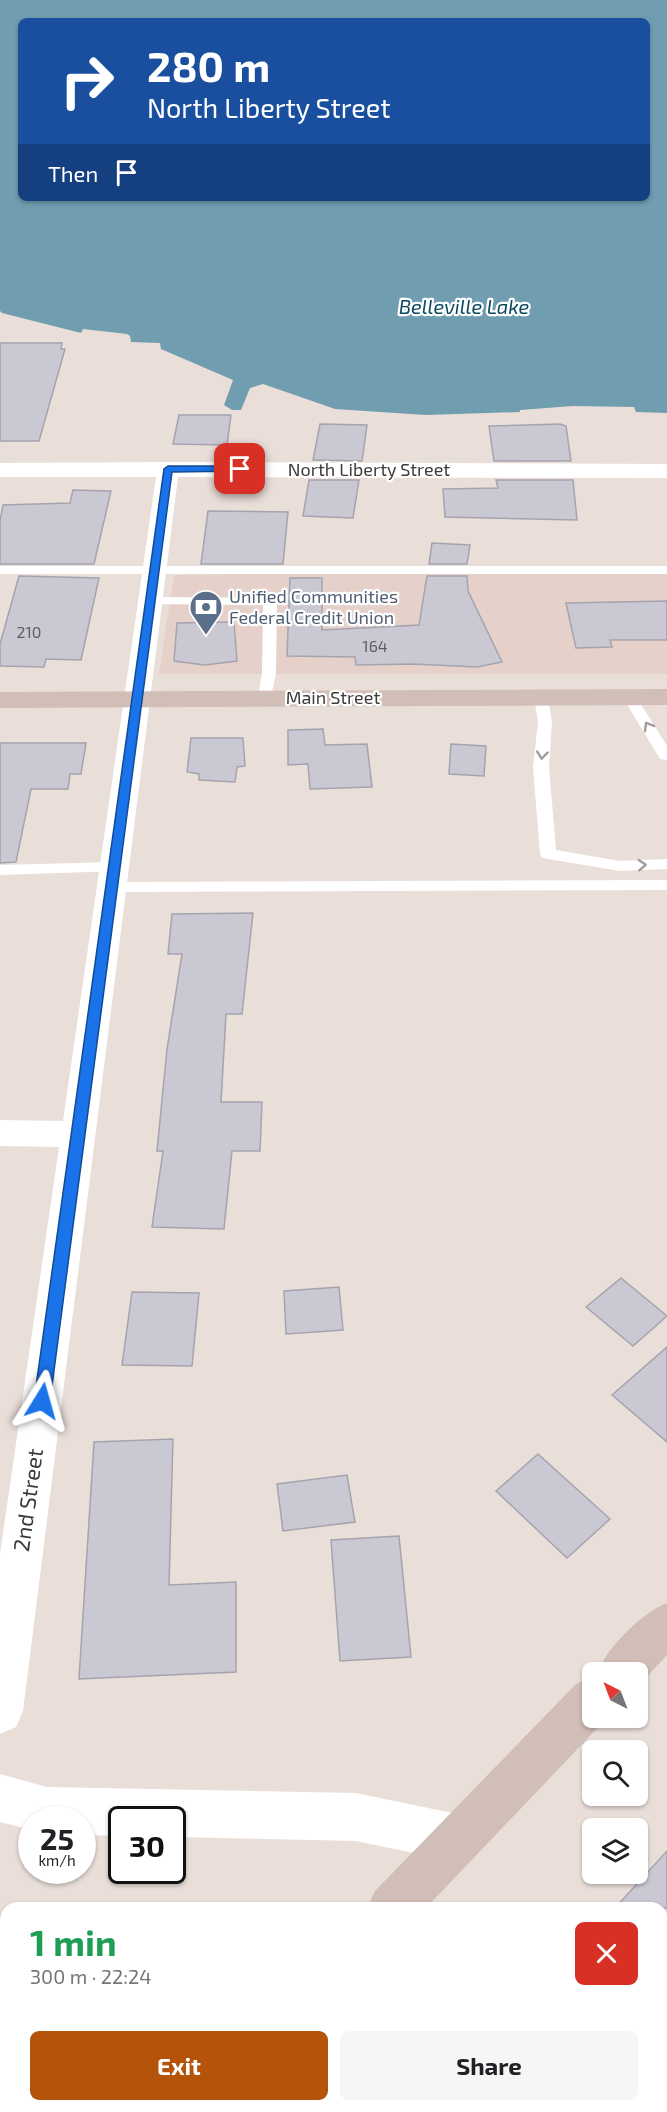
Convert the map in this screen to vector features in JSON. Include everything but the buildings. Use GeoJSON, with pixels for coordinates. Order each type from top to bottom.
{"type":"FeatureCollection","features":[{"type":"Feature","properties":{"kind":"main road","name":"Main Street"},"geometry":{"type":"LineString","coordinates":[[0,700],[667,697]]}},
{"type":"Feature","properties":{"kind":"main road"},"geometry":{"type":"LineString","coordinates":[[630,1662],[667,1624]]}},
{"type":"Feature","properties":{"kind":"main road"},"geometry":{"type":"LineString","coordinates":[[398,1902],[582,1710]]}},
{"type":"Feature","properties":{"kind":"street","name":"2nd Street"},"geometry":{"type":"LineString","coordinates":[[0,1711],[168,469]]}},
{"type":"Feature","properties":{"kind":"street","name":"North Liberty Street"},"geometry":{"type":"LineString","coordinates":[[0,470],[667,471]]}},
{"type":"Feature","properties":{"kind":"street"},"geometry":{"type":"LineString","coordinates":[[0,1133],[78,1134]]}},
{"type":"Feature","properties":{"kind":"street"},"geometry":{"type":"LineString","coordinates":[[0,1798],[47,1811],[356,1817],[457,1838]]}},
{"type":"Feature","properties":{"kind":"lane"},"geometry":{"type":"LineString","coordinates":[[0,570],[154,572],[667,570]]}},
{"type":"Feature","properties":{"kind":"lane"},"geometry":{"type":"LineString","coordinates":[[150,602],[270,601],[269,673],[265,698]]}},
{"type":"Feature","properties":{"kind":"lane"},"geometry":{"type":"LineString","coordinates":[[629,696],[665,756]]}},
{"type":"Feature","properties":{"kind":"lane"},"geometry":{"type":"LineString","coordinates":[[541,697],[545,722],[541,767],[548,854],[583,885]]}},
{"type":"Feature","properties":{"kind":"lane"},"geometry":{"type":"LineString","coordinates":[[548,854],[620,867],[667,864]]}},
{"type":"Feature","properties":{"kind":"lane"},"geometry":{"type":"LineString","coordinates":[[0,870],[112,877],[667,885]]}},
{"type":"Feature","properties":{"kind":"shaded area"},"geometry":{"type":"Polygon","coordinates":[[[667,568],[667,674],[159,674],[174,575],[667,568]]]}},
{"type":"Feature","properties":{"kind":"water","name":"Belleville Lake"},"geometry":{"type":"Polygon","coordinates":[[[0,0],[667,0],[667,413],[636,412],[634,407],[573,406],[520,410],[520,412],[426,415],[335,409],[263,384],[250,388],[241,410],[232,410],[224,405],[233,380],[161,349],[160,343],[131,342],[127,334],[83,329],[81,333],[0,311],[0,0]]]}},
{"type":"Feature","properties":{"kind":"place","name":"Unified Communities Federal Credit Union"},"geometry":{"type":"Point","coordinates":[206,636]}},
{"type":"Feature","properties":{"kind":"route"},"geometry":{"type":"LineString","coordinates":[[42,1401],[168,469],[240,469]]}}]}
